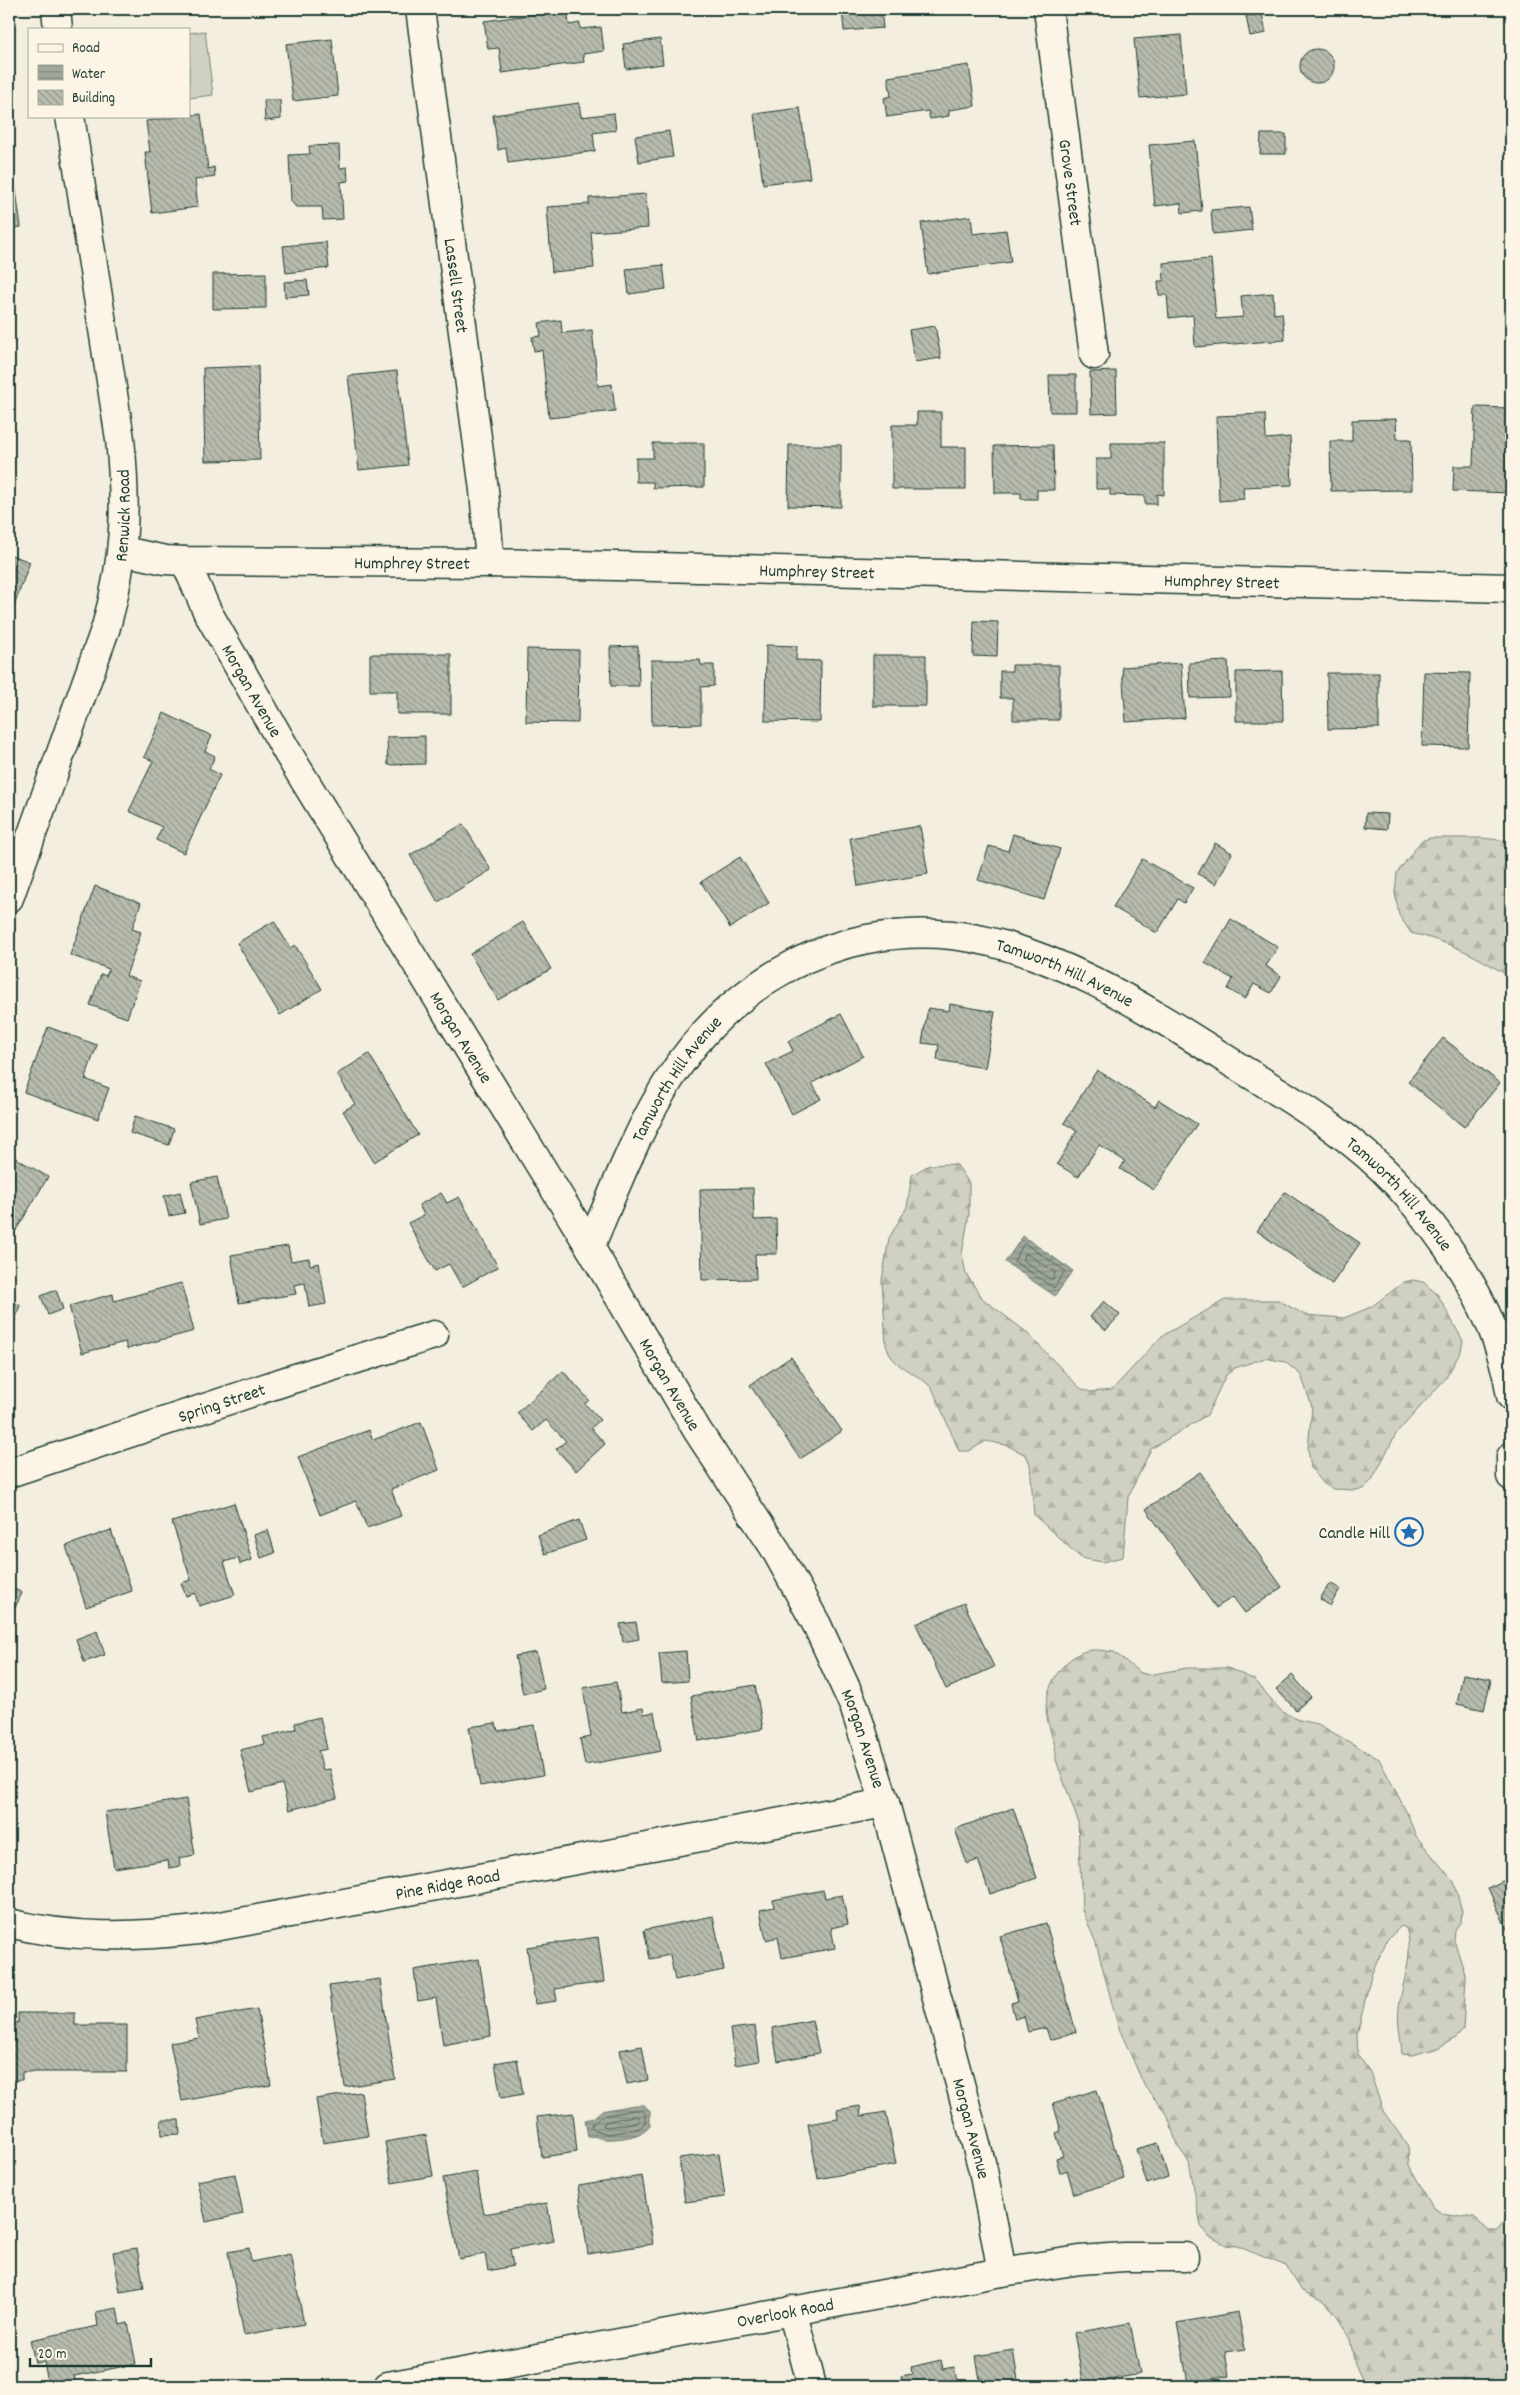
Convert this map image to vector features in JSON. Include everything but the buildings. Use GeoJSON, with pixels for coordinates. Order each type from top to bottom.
{"type":"FeatureCollection","features":[{"type":"Feature","properties":{"kind":"street"},"geometry":{"type":"LineString","coordinates":[[56,9],[58,28]]}},
{"type":"Feature","properties":{"kind":"street","name":"Lassell Street"},"geometry":{"type":"LineString","coordinates":[[420,9],[484,490],[490,563]]}},
{"type":"Feature","properties":{"kind":"street","name":"Grove Street"},"geometry":{"type":"LineString","coordinates":[[1048,9],[1094,355]]}},
{"type":"Feature","properties":{"kind":"street","name":"Renwick Road"},"geometry":{"type":"LineString","coordinates":[[9,898],[101,643],[116,592],[123,551],[124,483],[120,439],[70,118]]}},
{"type":"Feature","properties":{"kind":"street","name":"Humphrey Street"},"geometry":{"type":"LineString","coordinates":[[123,551],[166,560],[185,561],[490,563],[1511,588]]}},
{"type":"Feature","properties":{"kind":"street","name":"Morgan Avenue"},"geometry":{"type":"LineString","coordinates":[[185,561],[207,611],[289,755],[590,1247],[697,1430],[774,1547],[817,1625],[854,1706],[885,1803],[976,2143],[1002,2272]]}},
{"type":"Feature","properties":{"kind":"street","name":"Tamworth Hill Avenue"},"geometry":{"type":"LineString","coordinates":[[590,1247],[635,1141],[665,1084],[688,1051],[722,1014],[764,981],[786,968],[845,944],[880,936],[907,934],[953,935],[1026,953],[1098,984],[1170,1024],[1274,1089],[1349,1141],[1394,1181],[1426,1218],[1476,1292],[1497,1335],[1511,1396]]}},
{"type":"Feature","properties":{"kind":"street","name":"Spring Street"},"geometry":{"type":"LineString","coordinates":[[9,1473],[289,1380],[434,1335]]}},
{"type":"Feature","properties":{"kind":"street"},"geometry":{"type":"LineString","coordinates":[[1511,1457],[1511,1476]]}},
{"type":"Feature","properties":{"kind":"street","name":"Pine Ridge Road"},"geometry":{"type":"LineString","coordinates":[[9,1923],[55,1932],[92,1935],[162,1934],[198,1930],[885,1803]]}},
{"type":"Feature","properties":{"kind":"street","name":"Overlook Road"},"geometry":{"type":"LineString","coordinates":[[388,2386],[1002,2272],[1080,2260],[1124,2257],[1185,2257]]}},
{"type":"Feature","properties":{"kind":"street"},"geometry":{"type":"LineString","coordinates":[[792,2310],[812,2386]]}},
{"type":"Feature","properties":{"kind":"green space"},"geometry":{"type":"Polygon","coordinates":[[[205,31],[213,95],[190,98],[190,33],[205,31]]]}},
{"type":"Feature","properties":{"kind":"green space"},"geometry":{"type":"Polygon","coordinates":[[[1430,838],[1481,838],[1511,841],[1511,978],[1488,963],[1463,951],[1438,940],[1411,933],[1399,915],[1395,893],[1397,873],[1421,841],[1430,838]]]}},
{"type":"Feature","properties":{"kind":"green space"},"geometry":{"type":"Polygon","coordinates":[[[929,1165],[957,1165],[969,1183],[969,1214],[962,1254],[966,1274],[983,1299],[1025,1331],[1080,1388],[1090,1392],[1112,1390],[1162,1336],[1225,1300],[1278,1300],[1305,1315],[1344,1318],[1371,1307],[1404,1282],[1413,1280],[1423,1282],[1438,1295],[1463,1341],[1461,1351],[1446,1378],[1396,1434],[1372,1480],[1363,1489],[1354,1490],[1333,1489],[1324,1484],[1311,1468],[1308,1448],[1312,1407],[1301,1375],[1285,1362],[1265,1358],[1235,1368],[1226,1375],[1207,1415],[1151,1449],[1128,1497],[1123,1557],[1102,1562],[1081,1558],[1034,1515],[1030,1464],[1026,1455],[1006,1445],[986,1441],[969,1451],[959,1451],[933,1390],[927,1383],[900,1366],[890,1354],[886,1345],[882,1280],[889,1238],[907,1207],[912,1175],[929,1165]]]}},
{"type":"Feature","properties":{"kind":"green space"},"geometry":{"type":"Polygon","coordinates":[[[1085,1651],[1114,1652],[1139,1672],[1148,1675],[1187,1668],[1228,1668],[1255,1680],[1281,1711],[1299,1720],[1318,1724],[1379,1759],[1408,1815],[1416,1836],[1454,1882],[1462,1911],[1461,1921],[1455,1930],[1454,1940],[1466,1977],[1463,2030],[1456,2038],[1435,2049],[1412,2055],[1402,2054],[1399,2013],[1409,1958],[1409,1948],[1406,1928],[1401,1926],[1387,1940],[1371,1975],[1357,2035],[1358,2055],[1370,2072],[1383,2111],[1408,2146],[1409,2165],[1433,2208],[1442,2213],[1474,2218],[1488,2230],[1498,2230],[1504,2222],[1511,2223],[1511,2386],[1365,2386],[1355,2364],[1349,2335],[1338,2317],[1323,2301],[1302,2291],[1286,2266],[1237,2246],[1226,2245],[1207,2235],[1201,2226],[1189,2162],[1177,2145],[1167,2114],[1145,2087],[1118,2026],[1096,1943],[1082,1909],[1078,1821],[1056,1760],[1047,1718],[1047,1699],[1059,1671],[1066,1663],[1085,1651]]]}},
{"type":"Feature","properties":{"kind":"water"},"geometry":{"type":"Polygon","coordinates":[[[1023,1236],[1073,1271],[1055,1296],[1005,1262],[1023,1236]]]}},
{"type":"Feature","properties":{"kind":"water"},"geometry":{"type":"Polygon","coordinates":[[[644,2105],[650,2111],[650,2126],[647,2130],[636,2135],[615,2139],[604,2139],[595,2136],[588,2137],[585,2120],[593,2118],[601,2111],[644,2105]]]}},
{"type":"Feature","properties":{"kind":"place","name":"Candle Hill"},"geometry":{"type":"Point","coordinates":[1409,1532]}}]}
